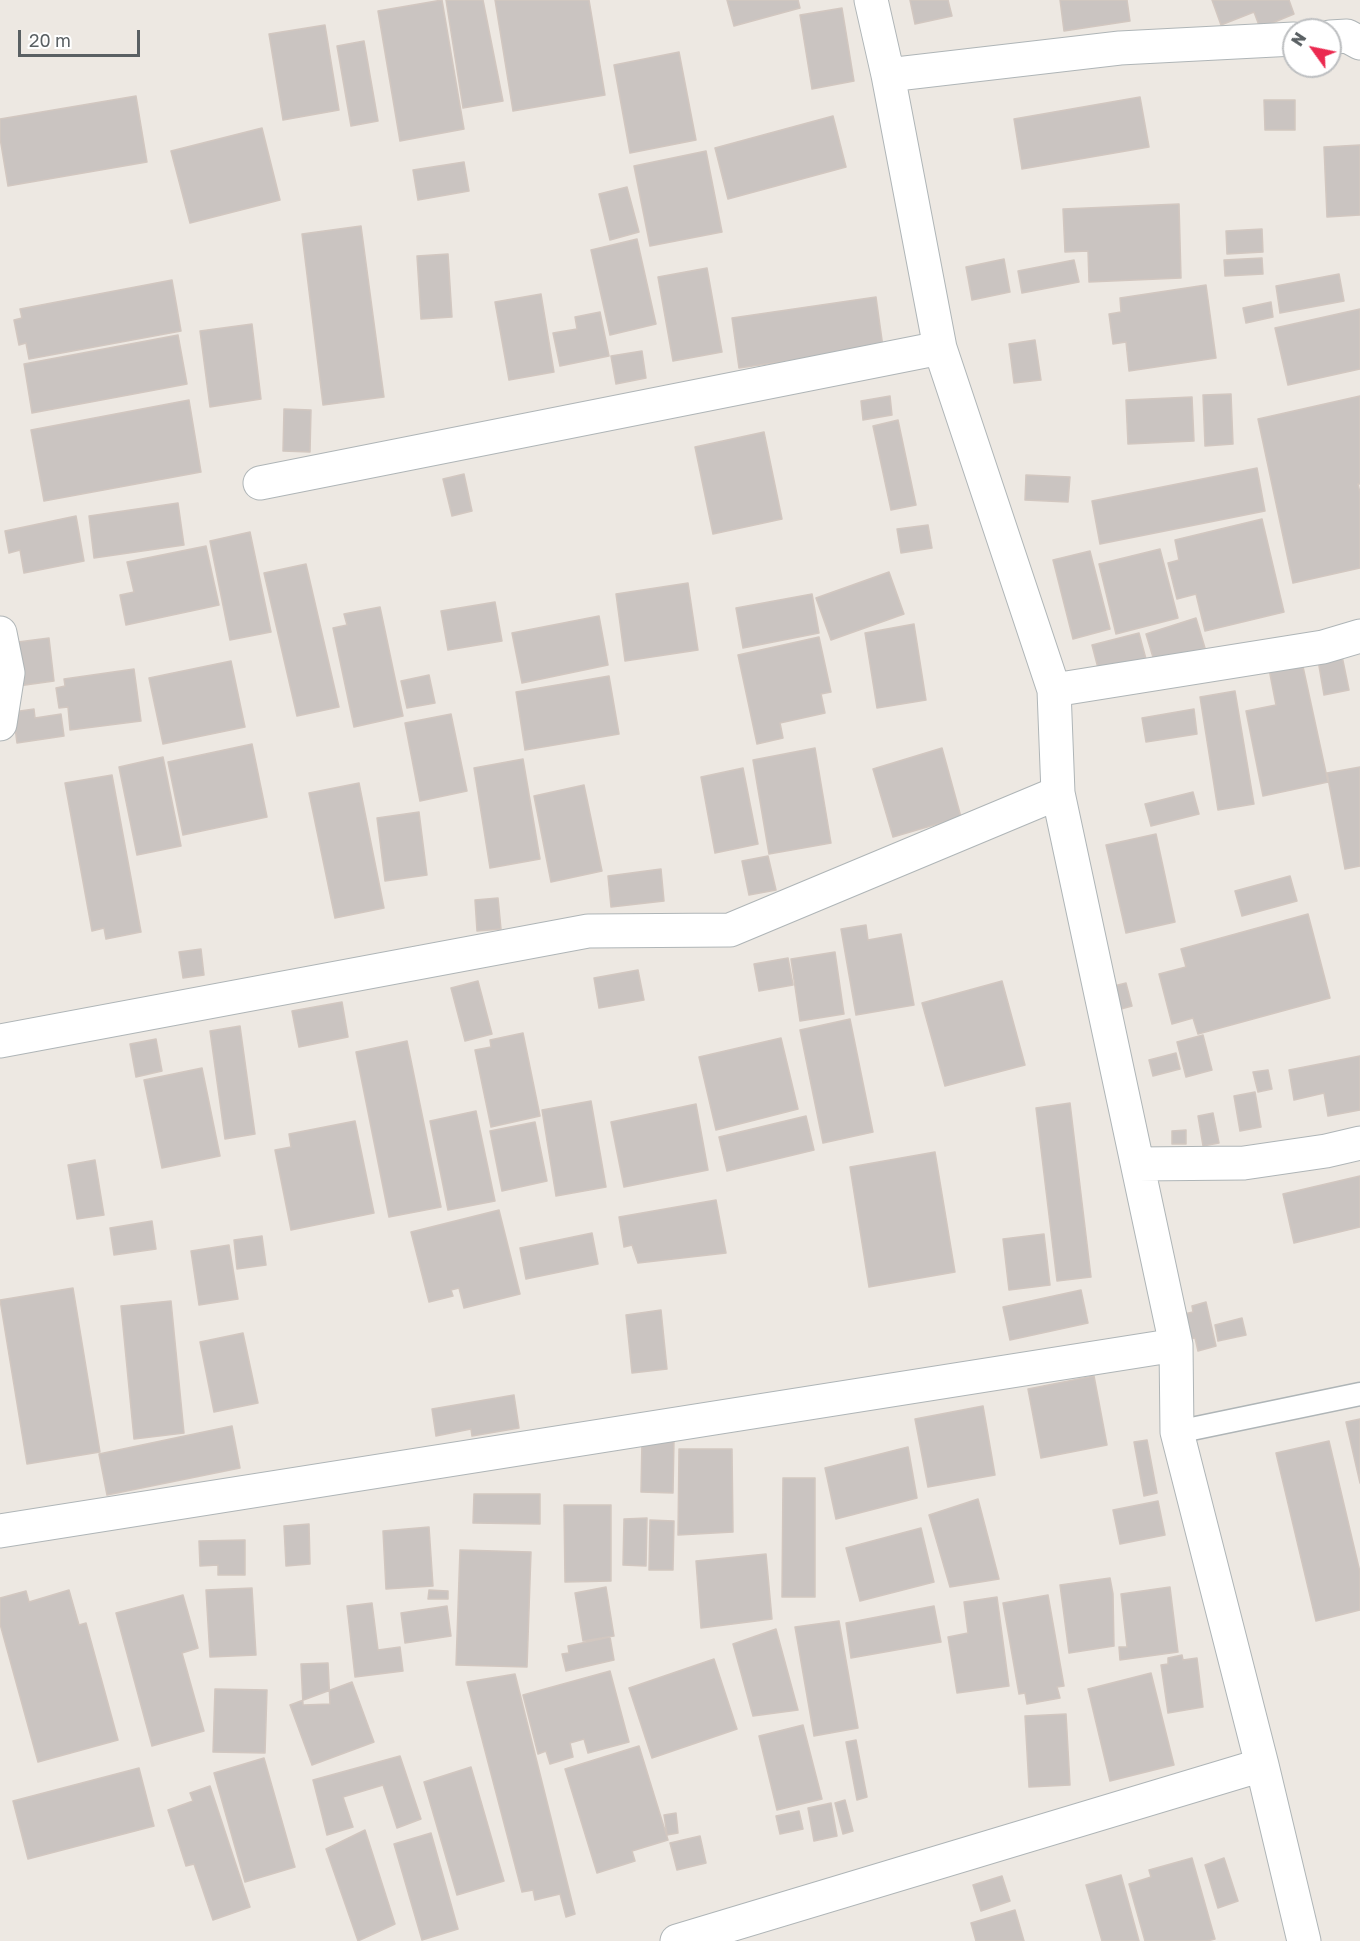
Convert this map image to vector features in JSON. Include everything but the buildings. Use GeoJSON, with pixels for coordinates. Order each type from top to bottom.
{"type":"FeatureCollection","features":[{"type":"Feature","properties":{"kind":"street"},"geometry":{"type":"LineString","coordinates":[[871,0],[888,75],[940,348],[1054,690],[1058,793],[1176,1345],[1177,1432],[1262,1765],[1304,1941]]}},
{"type":"Feature","properties":{"kind":"street"},"geometry":{"type":"LineString","coordinates":[[1342,36],[1347,36],[1360,43]]}},
{"type":"Feature","properties":{"kind":"street"},"geometry":{"type":"LineString","coordinates":[[888,75],[1120,48],[1282,40]]}},
{"type":"Feature","properties":{"kind":"street"},"geometry":{"type":"LineString","coordinates":[[260,483],[940,348]]}},
{"type":"Feature","properties":{"kind":"street"},"geometry":{"type":"LineString","coordinates":[[0,633],[8,673],[0,724]]}},
{"type":"Feature","properties":{"kind":"street"},"geometry":{"type":"LineString","coordinates":[[1054,690],[1323,647],[1360,636]]}},
{"type":"Feature","properties":{"kind":"street"},"geometry":{"type":"LineString","coordinates":[[0,1041],[588,932],[730,930],[1058,793]]}},
{"type":"Feature","properties":{"kind":"street"},"geometry":{"type":"LineString","coordinates":[[1138,1164],[1244,1163],[1326,1151],[1360,1143]]}},
{"type":"Feature","properties":{"kind":"street"},"geometry":{"type":"LineString","coordinates":[[0,1532],[1176,1345]]}},
{"type":"Feature","properties":{"kind":"street"},"geometry":{"type":"LineString","coordinates":[[677,1941],[1262,1765]]}},
{"type":"Feature","properties":{"kind":"lane"},"geometry":{"type":"LineString","coordinates":[[1177,1432],[1360,1394]]}}]}
